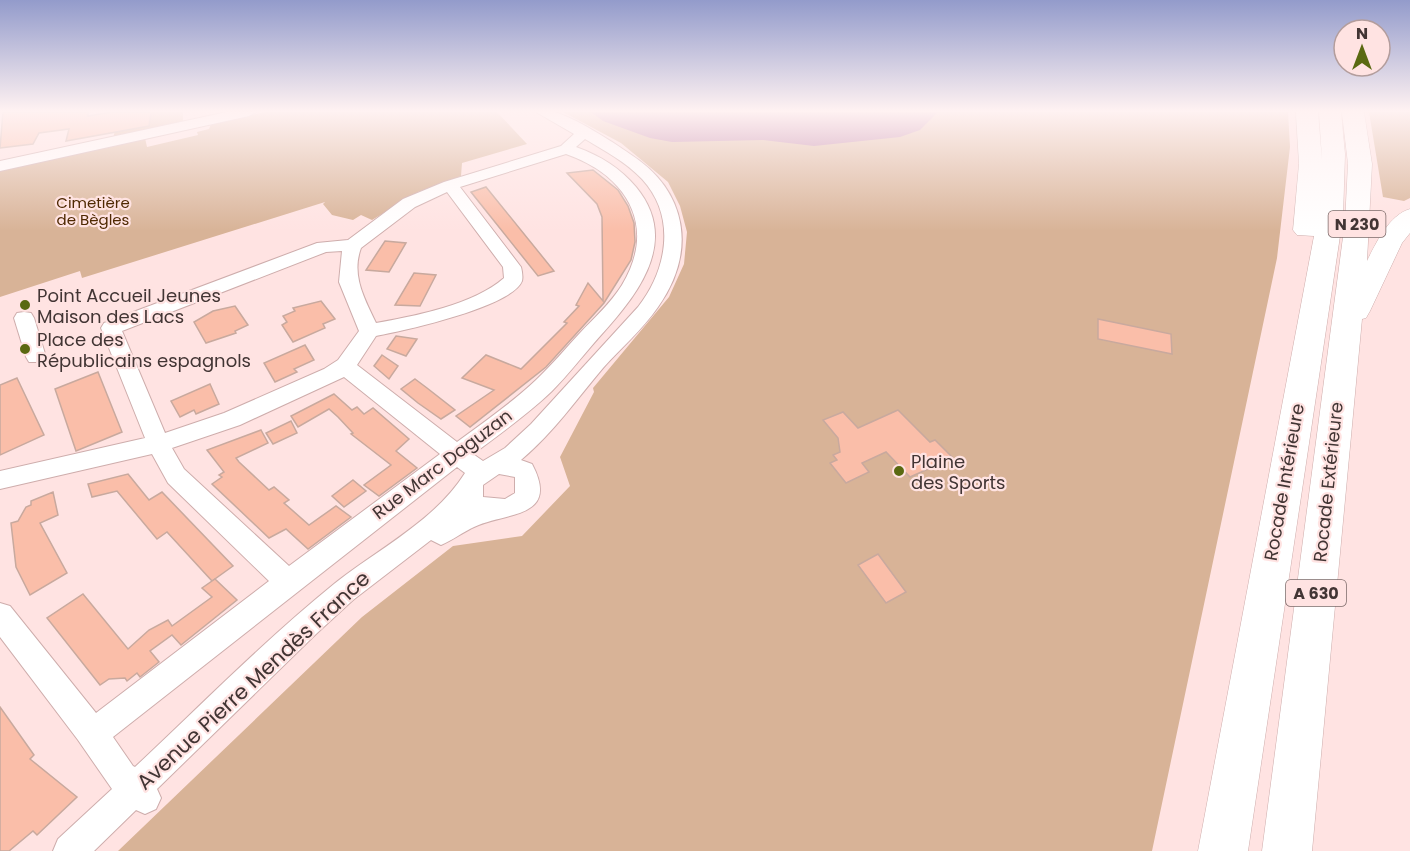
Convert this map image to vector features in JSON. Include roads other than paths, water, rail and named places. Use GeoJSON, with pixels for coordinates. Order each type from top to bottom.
{"type":"FeatureCollection","features":[{"type":"Feature","properties":{"kind":"highway"},"geometry":{"type":"LineString","coordinates":[[1310,152],[1309,211],[1300,260],[1328,329]]}},
{"type":"Feature","properties":{"kind":"highway","name":"Rocade Intérieure"},"geometry":{"type":"LineString","coordinates":[[1223,851],[1328,329],[1333,186],[1332,152]]}},
{"type":"Feature","properties":{"kind":"highway","name":"Rocade Extérieure"},"geometry":{"type":"LineString","coordinates":[[1287,851],[1328,329],[1360,192],[1356,152]]}},
{"type":"Feature","properties":{"kind":"highway"},"geometry":{"type":"LineString","coordinates":[[1328,329],[1390,241],[1410,217]]}},
{"type":"Feature","properties":{"kind":"street"},"geometry":{"type":"LineString","coordinates":[[0,166],[66,152]]}},
{"type":"Feature","properties":{"kind":"street"},"geometry":{"type":"LineString","coordinates":[[369,331],[348,282],[348,258],[353,245],[409,203],[450,184],[545,152]]}},
{"type":"Feature","properties":{"kind":"street","name":"Rue Marc Daguzan"},"geometry":{"type":"LineString","coordinates":[[93,734],[544,386],[624,297],[642,263],[647,236],[637,199],[620,178],[584,152]]}},
{"type":"Feature","properties":{"kind":"street","name":"Avenue Pierre Mendès France"},"geometry":{"type":"LineString","coordinates":[[70,851],[140,794],[358,594],[448,529],[466,519],[484,485],[521,451],[598,360],[644,313],[660,290],[670,264],[674,243],[668,207],[653,182],[630,161],[603,152]]}},
{"type":"Feature","properties":{"kind":"street"},"geometry":{"type":"LineString","coordinates":[[0,480],[158,443],[244,414],[295,392],[344,366],[369,331],[411,323],[495,296],[513,280],[512,267],[450,184]]}},
{"type":"Feature","properties":{"kind":"street"},"geometry":{"type":"LineString","coordinates":[[288,582],[176,476],[158,443],[111,328],[324,247],[353,245]]}},
{"type":"Feature","properties":{"kind":"street"},"geometry":{"type":"LineString","coordinates":[[24,318],[36,357]]}},
{"type":"Feature","properties":{"kind":"street"},"geometry":{"type":"LineString","coordinates":[[344,366],[456,452],[484,485],[517,467],[528,477]]}},
{"type":"Feature","properties":{"kind":"street","name":"Avenue Pierre Mendès France"},"geometry":{"type":"LineString","coordinates":[[484,485],[508,510],[517,505],[528,492],[528,477],[533,455],[549,432],[564,402]]}},
{"type":"Feature","properties":{"kind":"street"},"geometry":{"type":"LineString","coordinates":[[0,615],[140,794]]}},
{"type":"Feature","properties":{"kind":"street","name":"Avenue Pierre Mendès France"},"geometry":{"type":"LineString","coordinates":[[91,851],[140,794]]}},
{"type":"Feature","properties":{"kind":"place","name":"Point Accueil Jeunes Maison des Lacs"},"geometry":{"type":"Point","coordinates":[25,305]}},
{"type":"Feature","properties":{"kind":"place","name":"Place des Républicains espagnols"},"geometry":{"type":"Point","coordinates":[25,349]}},
{"type":"Feature","properties":{"kind":"place","name":"Plaine des Sports"},"geometry":{"type":"Point","coordinates":[899,471]}},
{"type":"Feature","properties":{"kind":"park label","name":"Cimetière de Bègles"},"geometry":{"type":"Point","coordinates":[93,210]}}]}
